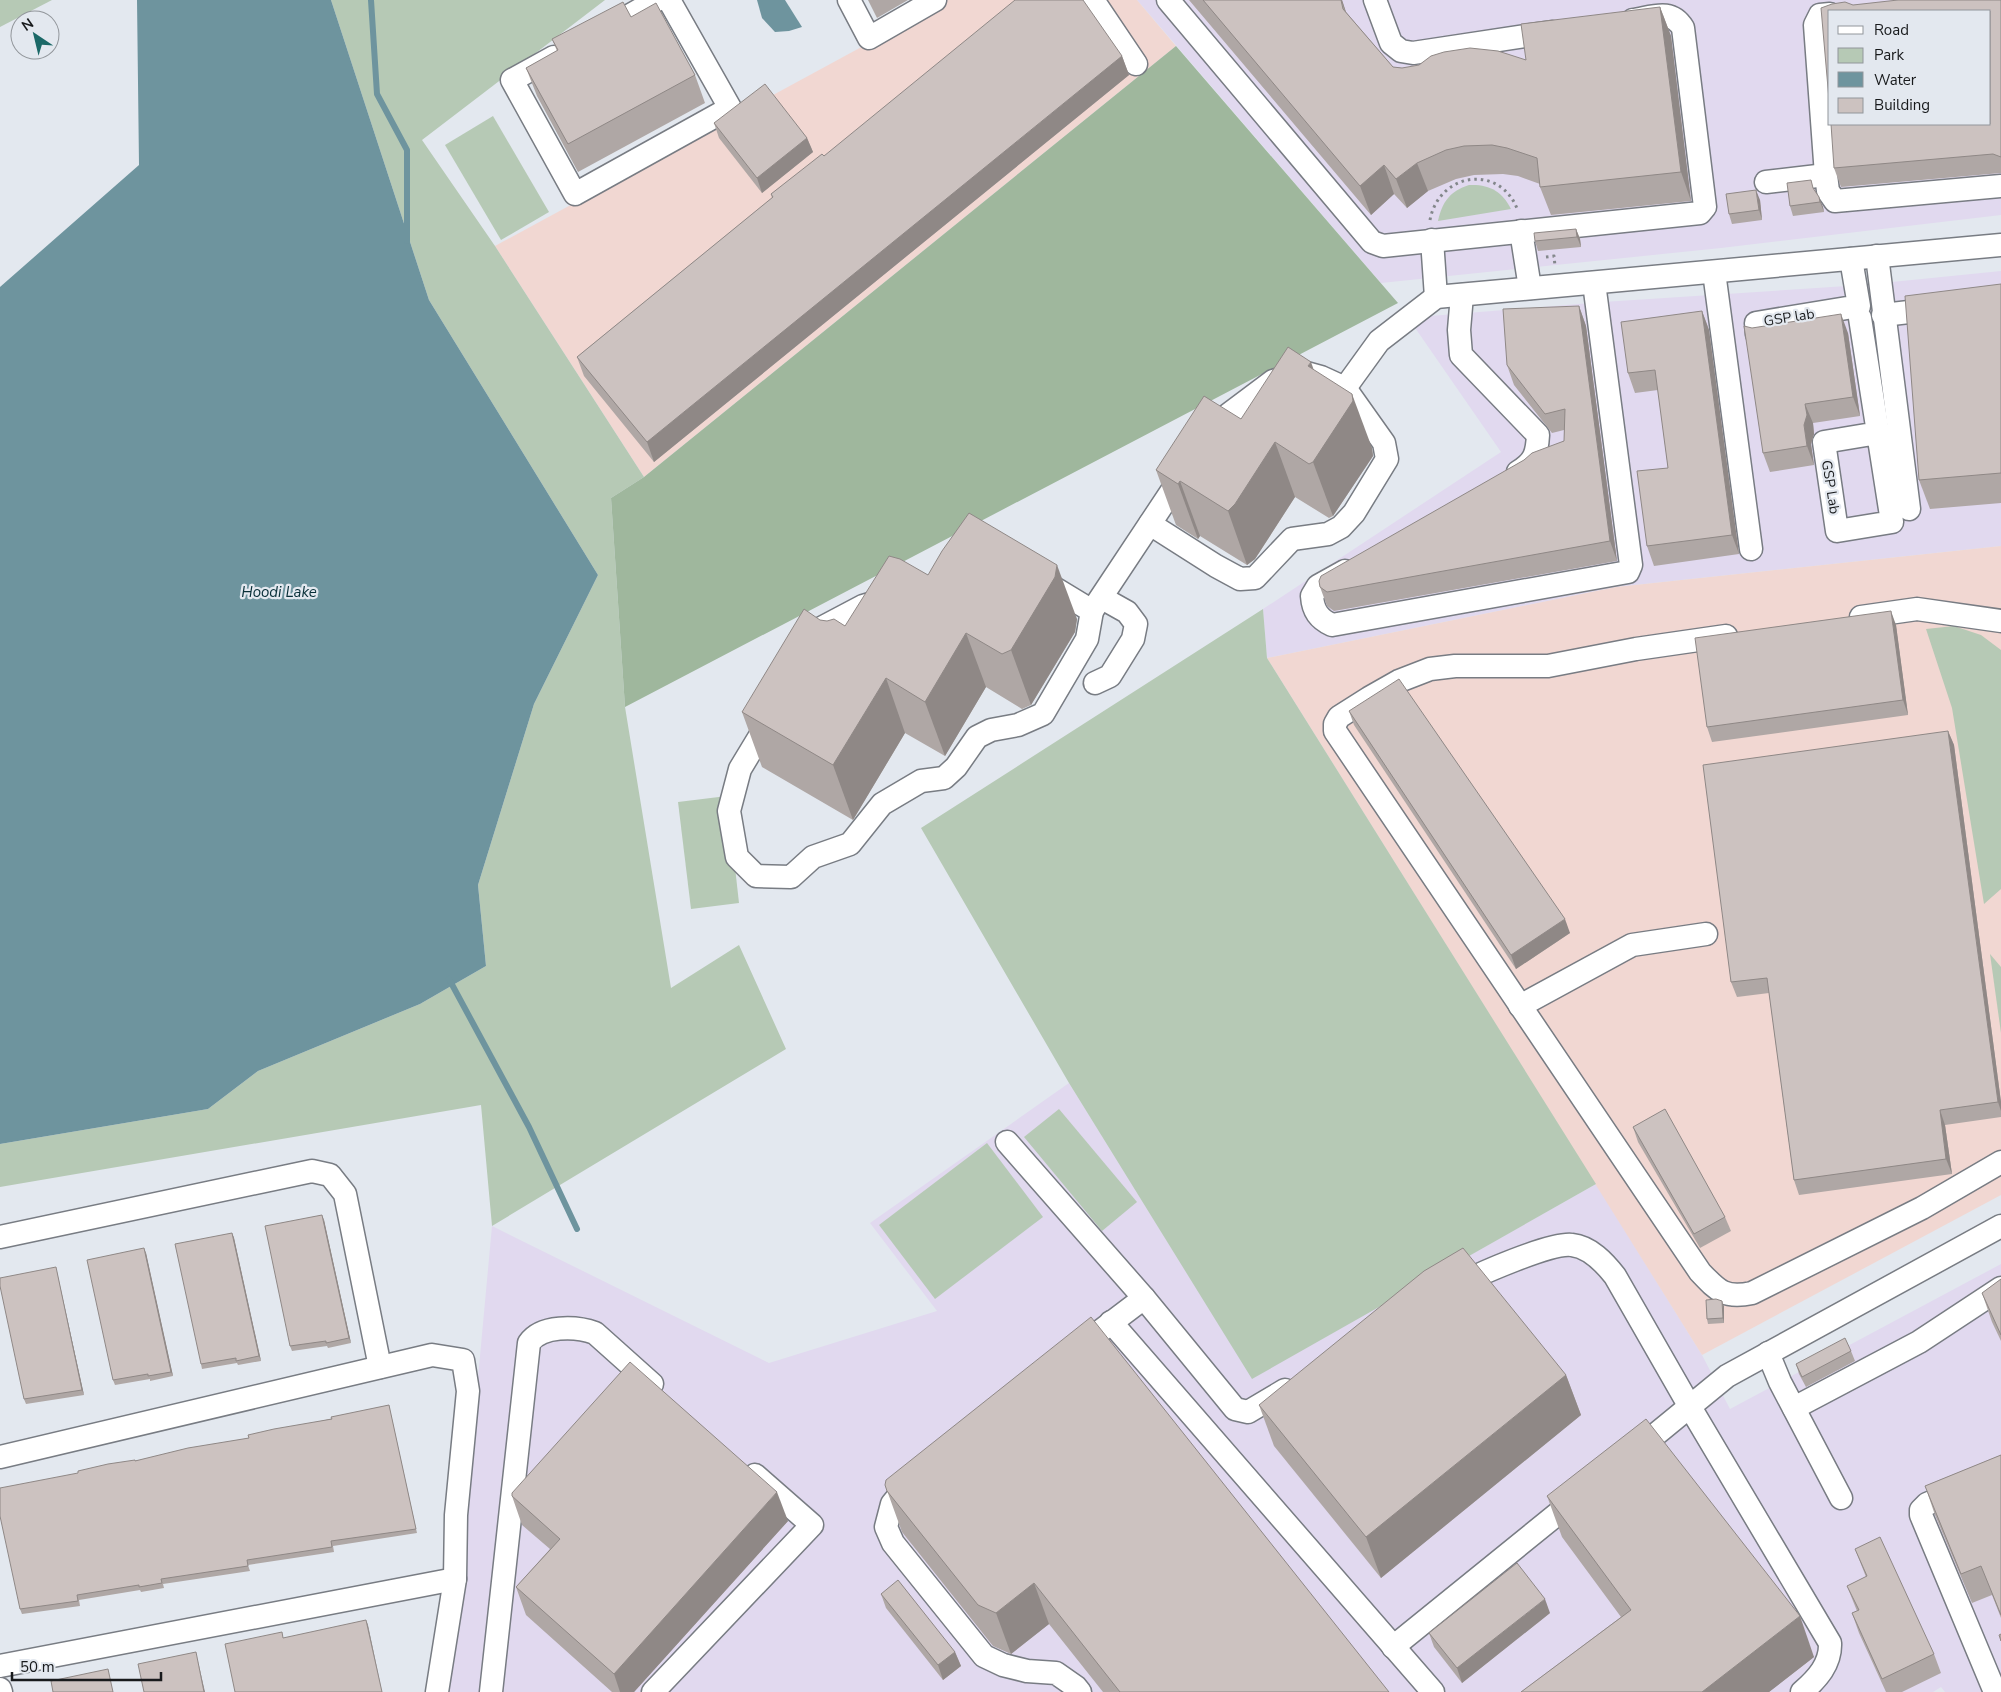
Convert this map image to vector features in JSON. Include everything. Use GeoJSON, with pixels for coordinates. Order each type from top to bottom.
{"type":"FeatureCollection","features":[{"type":"Feature","properties":{"kind":"street"},"geometry":{"type":"LineString","coordinates":[[657,0],[512,80],[575,194],[730,108],[669,0]]}},
{"type":"Feature","properties":{"kind":"street"},"geometry":{"type":"LineString","coordinates":[[850,0],[869,38],[935,0]]}},
{"type":"Feature","properties":{"kind":"street"},"geometry":{"type":"LineString","coordinates":[[1093,0],[1136,64]]}},
{"type":"Feature","properties":{"kind":"street"},"geometry":{"type":"LineString","coordinates":[[1168,0],[1372,242],[1383,246],[1700,213],[1705,207],[1683,28],[1678,20],[1668,14],[1609,23]]}},
{"type":"Feature","properties":{"kind":"street"},"geometry":{"type":"LineString","coordinates":[[1375,0],[1391,42],[1401,51],[1413,53],[1570,29]]}},
{"type":"Feature","properties":{"kind":"street"},"geometry":{"type":"LineString","coordinates":[[1828,14],[1820,15],[1816,25],[1826,175],[1828,191],[1835,201],[2001,186]]}},
{"type":"Feature","properties":{"kind":"street"},"geometry":{"type":"LineString","coordinates":[[1766,182],[1826,175]]}},
{"type":"Feature","properties":{"kind":"street"},"geometry":{"type":"LineString","coordinates":[[1521,232],[1530,288]]}},
{"type":"Feature","properties":{"kind":"street"},"geometry":{"type":"LineString","coordinates":[[1432,240],[1436,297]]}},
{"type":"Feature","properties":{"kind":"street"},"geometry":{"type":"LineString","coordinates":[[1345,388],[1379,341],[1436,297],[2001,245]]}},
{"type":"Feature","properties":{"kind":"street"},"geometry":{"type":"LineString","coordinates":[[1877,256],[1909,509]]}},
{"type":"Feature","properties":{"kind":"street","name":"GSP Lab"},"geometry":{"type":"LineString","coordinates":[[1851,259],[1892,522],[1837,531],[1824,442],[1878,433]]}},
{"type":"Feature","properties":{"kind":"street"},"geometry":{"type":"LineString","coordinates":[[1714,272],[1751,549]]}},
{"type":"Feature","properties":{"kind":"street"},"geometry":{"type":"LineString","coordinates":[[1365,560],[1318,586],[1312,596],[1315,611],[1325,622],[1332,625],[1628,572],[1631,566],[1594,283]]}},
{"type":"Feature","properties":{"kind":"street"},"geometry":{"type":"LineString","coordinates":[[1462,295],[1459,330],[1461,355],[1538,435],[1536,455],[1525,468],[1499,483]]}},
{"type":"Feature","properties":{"kind":"street"},"geometry":{"type":"LineString","coordinates":[[1883,315],[1952,307]]}},
{"type":"Feature","properties":{"kind":"street"},"geometry":{"type":"LineString","coordinates":[[1282,401],[1303,372]]}},
{"type":"Feature","properties":{"kind":"street"},"geometry":{"type":"LineString","coordinates":[[903,595],[861,656],[847,663],[824,648],[808,655],[740,769],[728,811],[737,857],[756,876],[791,876],[813,857],[850,844],[882,804],[921,780],[944,778],[956,767],[976,737],[991,730],[1018,725],[1043,714],[1087,640],[1097,604],[1150,524],[1197,454],[1229,414],[1273,381],[1303,372],[1321,377],[1345,388],[1384,443],[1387,459],[1354,513],[1341,527],[1328,534],[1292,539],[1255,578],[1240,579],[1150,524]]}},
{"type":"Feature","properties":{"kind":"street"},"geometry":{"type":"LineString","coordinates":[[1218,428],[1242,437]]}},
{"type":"Feature","properties":{"kind":"street"},"geometry":{"type":"LineString","coordinates":[[770,682],[801,638],[864,606],[903,595],[939,605],[952,597],[979,557],[995,552],[1097,604],[1127,612],[1136,624],[1133,639],[1110,676],[1095,683]]}},
{"type":"Feature","properties":{"kind":"street"},"geometry":{"type":"LineString","coordinates":[[1840,620],[1917,608],[2001,621]]}},
{"type":"Feature","properties":{"kind":"street"},"geometry":{"type":"LineString","coordinates":[[1742,634],[1636,649],[1548,666],[1454,666],[1430,669],[1399,681],[1369,698],[1339,718],[1335,724],[1335,731],[1700,1272],[1714,1287],[1724,1293],[1737,1296],[1752,1293],[1922,1208],[2001,1162]]}},
{"type":"Feature","properties":{"kind":"street"},"geometry":{"type":"LineString","coordinates":[[1520,1006],[1632,946],[1706,934]]}},
{"type":"Feature","properties":{"kind":"street"},"geometry":{"type":"LineString","coordinates":[[1007,1142],[1144,1298],[1234,1409],[1248,1412],[1306,1377]]}},
{"type":"Feature","properties":{"kind":"street"},"geometry":{"type":"LineString","coordinates":[[0,1236],[312,1171],[330,1175],[345,1194],[380,1368]]}},
{"type":"Feature","properties":{"kind":"street"},"geometry":{"type":"LineString","coordinates":[[1614,1469],[1727,1376],[2001,1226]]}},
{"type":"Feature","properties":{"kind":"street"},"geometry":{"type":"LineString","coordinates":[[1440,1296],[1473,1276],[1552,1247],[1572,1245],[1585,1249],[1604,1262],[1615,1276],[1690,1407],[1830,1643],[1827,1666],[1802,1692]]}},
{"type":"Feature","properties":{"kind":"street"},"geometry":{"type":"LineString","coordinates":[[1794,1408],[1919,1342],[2001,1288]]}},
{"type":"Feature","properties":{"kind":"street"},"geometry":{"type":"LineString","coordinates":[[1065,1358],[1144,1298]]}},
{"type":"Feature","properties":{"kind":"street"},"geometry":{"type":"LineString","coordinates":[[1111,1322],[1433,1692]]}},
{"type":"Feature","properties":{"kind":"street"},"geometry":{"type":"LineString","coordinates":[[490,1692],[529,1343],[537,1334],[566,1328],[576,1327],[595,1333],[667,1397]]}},
{"type":"Feature","properties":{"kind":"street"},"geometry":{"type":"LineString","coordinates":[[1768,1353],[1780,1382],[1841,1498]]}},
{"type":"Feature","properties":{"kind":"street"},"geometry":{"type":"LineString","coordinates":[[0,1457],[432,1355],[463,1360],[468,1391],[456,1515],[455,1579],[436,1692]]}},
{"type":"Feature","properties":{"kind":"street"},"geometry":{"type":"LineString","coordinates":[[653,1692],[812,1525],[740,1461]]}},
{"type":"Feature","properties":{"kind":"street"},"geometry":{"type":"LineString","coordinates":[[925,1467],[917,1473],[892,1504],[886,1526],[892,1543],[984,1656],[1003,1665],[1028,1671],[1056,1673],[1080,1692]]}},
{"type":"Feature","properties":{"kind":"street"},"geometry":{"type":"LineString","coordinates":[[1995,1692],[1921,1515],[1921,1510],[1926,1504],[2001,1473]]}},
{"type":"Feature","properties":{"kind":"street"},"geometry":{"type":"LineString","coordinates":[[1393,1647],[1591,1487]]}},
{"type":"Feature","properties":{"kind":"street"},"geometry":{"type":"LineString","coordinates":[[0,1666],[455,1579]]}},
{"type":"Feature","properties":{"kind":"path"},"geometry":{"type":"LineString","coordinates":[[1432,240],[1430,220],[1438,199],[1445,190],[1454,184],[1475,178],[1494,183],[1510,195],[1518,212],[1521,232]]}},
{"type":"Feature","properties":{"kind":"shaded area"},"geometry":{"type":"Polygon","coordinates":[[[948,0],[1137,0],[1176,46],[644,477],[495,246],[948,0]]]}},
{"type":"Feature","properties":{"kind":"shaded area"},"geometry":{"type":"Polygon","coordinates":[[[1137,0],[2001,0],[2001,215],[1721,248],[1381,283],[1137,0]]]}},
{"type":"Feature","properties":{"kind":"shaded area"},"geometry":{"type":"Polygon","coordinates":[[[2001,271],[2001,546],[1616,587],[1267,658],[1263,609],[1501,452],[1411,322],[1430,316],[1603,302],[1862,285],[2001,271]]]}},
{"type":"Feature","properties":{"kind":"shaded area"},"geometry":{"type":"Polygon","coordinates":[[[2001,546],[2001,1195],[1702,1355],[1267,658],[1616,587],[2001,546]]]}},
{"type":"Feature","properties":{"kind":"shaded area"},"geometry":{"type":"Polygon","coordinates":[[[1069,1083],[1252,1378],[1596,1184],[1702,1355],[1730,1409],[2001,1264],[2001,1692],[1945,1692],[1941,1687],[1933,1692],[449,1692],[492,1226],[769,1363],[937,1311],[870,1223],[1069,1083]]]}},
{"type":"Feature","properties":{"kind":"green space"},"geometry":{"type":"Polygon","coordinates":[[[0,0],[52,0],[33,10],[10,10],[10,22],[0,27],[0,0]]]}},
{"type":"Feature","properties":{"kind":"green space"},"geometry":{"type":"Polygon","coordinates":[[[331,0],[605,0],[422,140],[495,246],[644,477],[611,498],[625,707],[671,988],[739,945],[786,1049],[492,1226],[481,1105],[0,1187],[0,1144],[208,1109],[258,1071],[420,1004],[486,966],[478,885],[534,704],[598,575],[429,300],[331,0]]]}},
{"type":"Feature","properties":{"kind":"green space"},"geometry":{"type":"Polygon","coordinates":[[[1176,46],[1398,303],[625,707],[611,498],[644,477],[1176,46]]]}},
{"type":"Feature","properties":{"kind":"green space"},"geometry":{"type":"Polygon","coordinates":[[[493,116],[549,212],[501,240],[445,145],[493,116]]]}},
{"type":"Feature","properties":{"kind":"green space"},"geometry":{"type":"Polygon","coordinates":[[[1469,185],[1489,187],[1499,193],[1511,209],[1438,221],[1442,208],[1448,198],[1457,190],[1469,185]]]}},
{"type":"Feature","properties":{"kind":"green space"},"geometry":{"type":"Polygon","coordinates":[[[1263,609],[1267,658],[1596,1184],[1252,1379],[1069,1083],[921,828],[1263,609]]]}},
{"type":"Feature","properties":{"kind":"green space"},"geometry":{"type":"Polygon","coordinates":[[[1954,626],[1981,635],[2001,650],[2001,889],[1984,904],[1952,708],[1926,629],[1954,626]]]}},
{"type":"Feature","properties":{"kind":"green space"},"geometry":{"type":"Polygon","coordinates":[[[727,796],[739,903],[691,909],[678,802],[727,796]]]}},
{"type":"Feature","properties":{"kind":"green space"},"geometry":{"type":"Polygon","coordinates":[[[1990,954],[2001,967],[2001,1033],[1990,954]]]}},
{"type":"Feature","properties":{"kind":"green space"},"geometry":{"type":"Polygon","coordinates":[[[1059,1109],[1137,1202],[1102,1231],[1024,1137],[1059,1109]]]}},
{"type":"Feature","properties":{"kind":"green space"},"geometry":{"type":"Polygon","coordinates":[[[987,1143],[1043,1217],[935,1299],[879,1225],[987,1143]]]}},
{"type":"Feature","properties":{"kind":"water","name":"Hoodi Lake"},"geometry":{"type":"Polygon","coordinates":[[[137,0],[331,0],[429,300],[598,575],[534,704],[478,885],[486,966],[420,1004],[258,1071],[208,1109],[0,1144],[0,287],[139,165],[137,0]]]}},
{"type":"Feature","properties":{"kind":"water"},"geometry":{"type":"Polygon","coordinates":[[[757,0],[785,0],[802,27],[789,31],[775,32],[762,18],[757,0]]]}},
{"type":"Feature","properties":{"kind":"building"},"geometry":{"type":"Polygon","coordinates":[[[1015,0],[1083,0],[1122,56],[647,442],[577,357],[773,197],[771,194],[822,154],[824,156],[1015,0]]]}},
{"type":"Feature","properties":{"kind":"building"},"geometry":{"type":"Polygon","coordinates":[[[1203,0],[1341,0],[1343,9],[1393,67],[1402,68],[1419,65],[1431,56],[1444,52],[1470,48],[1498,51],[1526,60],[1521,24],[1660,7],[1681,172],[1540,187],[1537,158],[1492,145],[1464,146],[1446,150],[1417,163],[1396,179],[1384,165],[1360,186],[1203,0]]]}},
{"type":"Feature","properties":{"kind":"building"},"geometry":{"type":"Polygon","coordinates":[[[1898,0],[2001,0],[2001,157],[1993,154],[1834,168],[1831,125],[1991,125],[1991,10],[1828,10],[1828,88],[1821,8],[1845,2],[1853,5],[1898,0]]]}},
{"type":"Feature","properties":{"kind":"building"},"geometry":{"type":"Polygon","coordinates":[[[623,2],[631,17],[656,3],[695,75],[568,144],[526,68],[558,50],[552,39],[623,2]]]}},
{"type":"Feature","properties":{"kind":"building"},"geometry":{"type":"Polygon","coordinates":[[[765,84],[807,138],[757,178],[714,123],[765,84]]]}},
{"type":"Feature","properties":{"kind":"building"},"geometry":{"type":"Polygon","coordinates":[[[1811,180],[1820,202],[1790,206],[1787,183],[1811,180]]]}},
{"type":"Feature","properties":{"kind":"building"},"geometry":{"type":"Polygon","coordinates":[[[1756,190],[1759,210],[1729,214],[1726,194],[1756,190]]]}},
{"type":"Feature","properties":{"kind":"building"},"geometry":{"type":"Polygon","coordinates":[[[1576,229],[1577,237],[1535,241],[1534,233],[1576,229]]]}},
{"type":"Feature","properties":{"kind":"building"},"geometry":{"type":"Polygon","coordinates":[[[2001,284],[2001,473],[1919,480],[1905,296],[2001,284]]]}},
{"type":"Feature","properties":{"kind":"building"},"geometry":{"type":"Polygon","coordinates":[[[1579,306],[1610,541],[1327,592],[1320,587],[1319,581],[1321,576],[1524,460],[1532,453],[1564,441],[1565,409],[1545,414],[1507,365],[1503,309],[1579,306]]]}},
{"type":"Feature","properties":{"kind":"building"},"geometry":{"type":"Polygon","coordinates":[[[1702,311],[1732,535],[1647,546],[1637,471],[1668,468],[1655,370],[1628,373],[1621,322],[1702,311]]]}},
{"type":"Feature","properties":{"kind":"building"},"geometry":{"type":"Polygon","coordinates":[[[1841,314],[1853,397],[1805,404],[1807,415],[1804,425],[1807,446],[1763,453],[1744,326],[1752,328],[1841,314]]]}},
{"type":"Feature","properties":{"kind":"building"},"geometry":{"type":"Polygon","coordinates":[[[1288,347],[1311,362],[1308,366],[1352,394],[1353,401],[1313,462],[1309,464],[1275,442],[1235,504],[1228,511],[1180,481],[1178,484],[1156,470],[1204,396],[1241,419],[1288,347]]]}},
{"type":"Feature","properties":{"kind":"building"},"geometry":{"type":"Polygon","coordinates":[[[969,513],[1057,565],[1055,577],[1011,650],[1002,654],[966,633],[925,702],[886,678],[833,765],[742,712],[804,609],[820,620],[834,619],[845,626],[889,556],[900,559],[928,575],[942,551],[969,513]]]}},
{"type":"Feature","properties":{"kind":"building"},"geometry":{"type":"Polygon","coordinates":[[[1891,611],[1903,700],[1707,727],[1695,638],[1891,611]]]}},
{"type":"Feature","properties":{"kind":"building"},"geometry":{"type":"Polygon","coordinates":[[[1399,679],[1565,919],[1511,955],[1349,711],[1399,679]]]}},
{"type":"Feature","properties":{"kind":"building"},"geometry":{"type":"Polygon","coordinates":[[[1948,731],[1998,1102],[1940,1110],[1946,1159],[1794,1180],[1767,978],[1731,982],[1703,765],[1948,731]]]}},
{"type":"Feature","properties":{"kind":"building"},"geometry":{"type":"Polygon","coordinates":[[[1665,1109],[1725,1217],[1694,1234],[1633,1127],[1665,1109]]]}},
{"type":"Feature","properties":{"kind":"building"},"geometry":{"type":"Polygon","coordinates":[[[322,1215],[349,1338],[326,1343],[326,1341],[290,1346],[265,1226],[322,1215]]]}},
{"type":"Feature","properties":{"kind":"building"},"geometry":{"type":"Polygon","coordinates":[[[232,1233],[259,1356],[236,1361],[236,1358],[201,1364],[175,1244],[232,1233]]]}},
{"type":"Feature","properties":{"kind":"building"},"geometry":{"type":"Polygon","coordinates":[[[144,1248],[171,1372],[113,1380],[87,1260],[144,1248]]]}},
{"type":"Feature","properties":{"kind":"building"},"geometry":{"type":"Polygon","coordinates":[[[1463,1248],[1566,1375],[1366,1537],[1259,1405],[1424,1271],[1463,1248]]]}},
{"type":"Feature","properties":{"kind":"building"},"geometry":{"type":"Polygon","coordinates":[[[56,1267],[82,1390],[24,1399],[0,1286],[0,1278],[56,1267]]]}},
{"type":"Feature","properties":{"kind":"building"},"geometry":{"type":"Polygon","coordinates":[[[2001,1279],[2001,1335],[1982,1293],[2001,1279]]]}},
{"type":"Feature","properties":{"kind":"building"},"geometry":{"type":"Polygon","coordinates":[[[1716,1299],[1722,1301],[1723,1318],[1707,1319],[1706,1300],[1716,1299]]]}},
{"type":"Feature","properties":{"kind":"building"},"geometry":{"type":"Polygon","coordinates":[[[1091,1317],[1389,1692],[1120,1692],[1034,1583],[996,1613],[978,1605],[887,1491],[886,1480],[1091,1317]]]}},
{"type":"Feature","properties":{"kind":"building"},"geometry":{"type":"Polygon","coordinates":[[[1845,1338],[1851,1351],[1802,1377],[1796,1364],[1845,1338]]]}},
{"type":"Feature","properties":{"kind":"building"},"geometry":{"type":"Polygon","coordinates":[[[630,1362],[777,1492],[614,1674],[516,1587],[560,1539],[512,1496],[512,1493],[630,1362]]]}},
{"type":"Feature","properties":{"kind":"building"},"geometry":{"type":"Polygon","coordinates":[[[389,1405],[416,1529],[331,1541],[332,1547],[247,1560],[248,1566],[161,1579],[162,1583],[77,1595],[78,1601],[20,1609],[0,1516],[0,1488],[78,1473],[78,1471],[108,1464],[135,1461],[188,1448],[249,1438],[248,1435],[332,1419],[331,1417],[389,1405]]]}},
{"type":"Feature","properties":{"kind":"building"},"geometry":{"type":"Polygon","coordinates":[[[1646,1419],[1800,1616],[1702,1692],[1521,1692],[1631,1610],[1547,1496],[1646,1419]]]}},
{"type":"Feature","properties":{"kind":"building"},"geometry":{"type":"Polygon","coordinates":[[[2001,1455],[2001,1615],[1981,1566],[1961,1574],[1925,1486],[2001,1455]]]}},
{"type":"Feature","properties":{"kind":"building"},"geometry":{"type":"Polygon","coordinates":[[[1880,1537],[1934,1654],[1882,1679],[1852,1613],[1859,1610],[1847,1586],[1867,1576],[1855,1549],[1880,1537]]]}},
{"type":"Feature","properties":{"kind":"building"},"geometry":{"type":"Polygon","coordinates":[[[1517,1563],[1545,1599],[1457,1668],[1429,1633],[1517,1563]]]}},
{"type":"Feature","properties":{"kind":"building"},"geometry":{"type":"Polygon","coordinates":[[[898,1580],[955,1652],[938,1665],[881,1594],[898,1580]]]}},
{"type":"Feature","properties":{"kind":"building"},"geometry":{"type":"Polygon","coordinates":[[[366,1620],[382,1692],[235,1692],[225,1644],[282,1632],[283,1638],[366,1620]]]}},
{"type":"Feature","properties":{"kind":"building"},"geometry":{"type":"Polygon","coordinates":[[[196,1652],[204,1692],[144,1692],[138,1664],[196,1652]]]}},
{"type":"Feature","properties":{"kind":"building"},"geometry":{"type":"Polygon","coordinates":[[[108,1669],[113,1692],[53,1692],[51,1681],[108,1669]]]}},
{"type":"Feature","properties":{"kind":"waterway"},"geometry":{"type":"LineString","coordinates":[[371,0],[377,94],[407,150],[407,241]]}},
{"type":"Feature","properties":{"kind":"waterway"},"geometry":{"type":"LineString","coordinates":[[449,979],[529,1127],[577,1229]]}}]}
